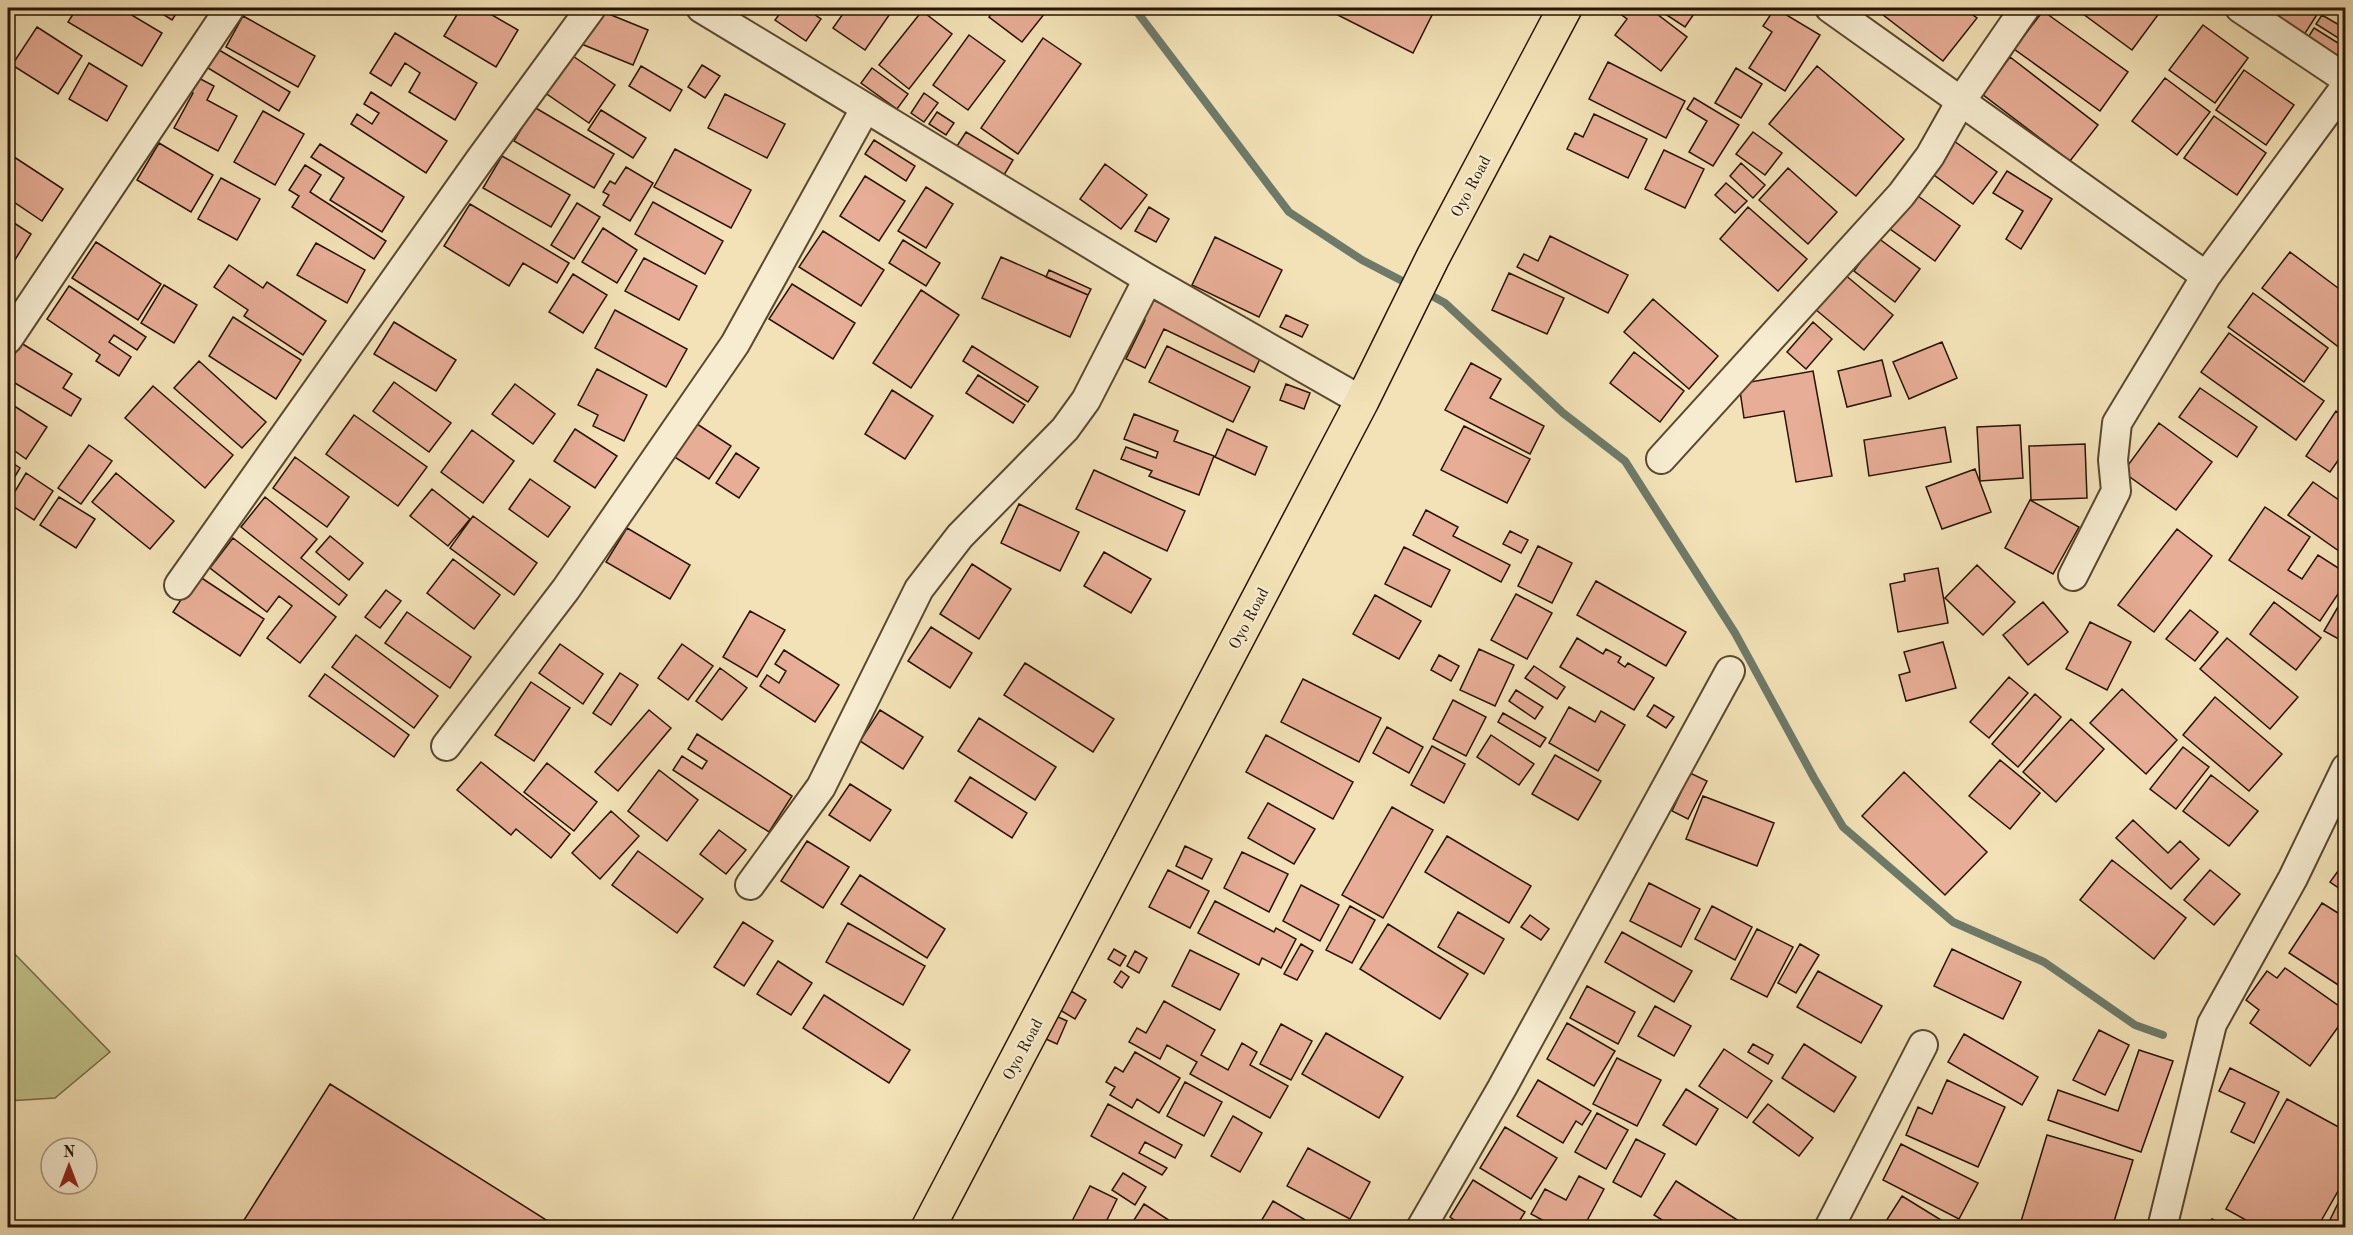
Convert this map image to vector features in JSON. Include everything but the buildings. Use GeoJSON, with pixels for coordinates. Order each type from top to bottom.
{"type":"FeatureCollection","features":[{"type":"Feature","properties":{"kind":"highway","name":"Oyo Road"},"geometry":{"type":"LineString","coordinates":[[928,1227],[1362,401],[1433,257],[1565,8]]}},
{"type":"Feature","properties":{"kind":"street"},"geometry":{"type":"LineString","coordinates":[[8,339],[230,8]]}},
{"type":"Feature","properties":{"kind":"street"},"geometry":{"type":"LineString","coordinates":[[179,585],[472,171],[591,8]]}},
{"type":"Feature","properties":{"kind":"street"},"geometry":{"type":"LineString","coordinates":[[701,8],[1148,279],[1362,401]]}},
{"type":"Feature","properties":{"kind":"street"},"geometry":{"type":"LineString","coordinates":[[1830,8],[2206,276]]}},
{"type":"Feature","properties":{"kind":"street"},"geometry":{"type":"LineString","coordinates":[[1661,459],[1895,202],[1930,156],[1961,101],[2025,8]]}},
{"type":"Feature","properties":{"kind":"street"},"geometry":{"type":"LineString","coordinates":[[2240,8],[2346,79]]}},
{"type":"Feature","properties":{"kind":"street"},"geometry":{"type":"LineString","coordinates":[[2073,576],[2116,491],[2113,460],[2117,423],[2206,276],[2346,86]]}},
{"type":"Feature","properties":{"kind":"street"},"geometry":{"type":"LineString","coordinates":[[446,746],[566,589],[735,344],[865,109]]}},
{"type":"Feature","properties":{"kind":"street"},"geometry":{"type":"LineString","coordinates":[[750,885],[821,788],[919,589],[960,536],[1065,429],[1086,399],[1148,279]]}},
{"type":"Feature","properties":{"kind":"street"},"geometry":{"type":"LineString","coordinates":[[1420,1227],[1502,1088],[1730,671]]}},
{"type":"Feature","properties":{"kind":"street"},"geometry":{"type":"LineString","coordinates":[[2162,1227],[2212,1024],[2293,878],[2346,768]]}},
{"type":"Feature","properties":{"kind":"street"},"geometry":{"type":"LineString","coordinates":[[1829,1227],[1923,1045]]}},
{"type":"Feature","properties":{"kind":"green space"},"geometry":{"type":"Polygon","coordinates":[[[8,947],[110,1052],[55,1098],[8,1101],[8,947]]]}},
{"type":"Feature","properties":{"kind":"waterway"},"geometry":{"type":"LineString","coordinates":[[1134,8],[1289,212],[1362,260],[1410,285]]}},
{"type":"Feature","properties":{"kind":"waterway"},"geometry":{"type":"LineString","coordinates":[[1423,291],[1445,303],[1563,413],[1625,461],[1735,633],[1843,827],[1953,922],[2044,962],[2135,1025],[2163,1035]]}}]}
